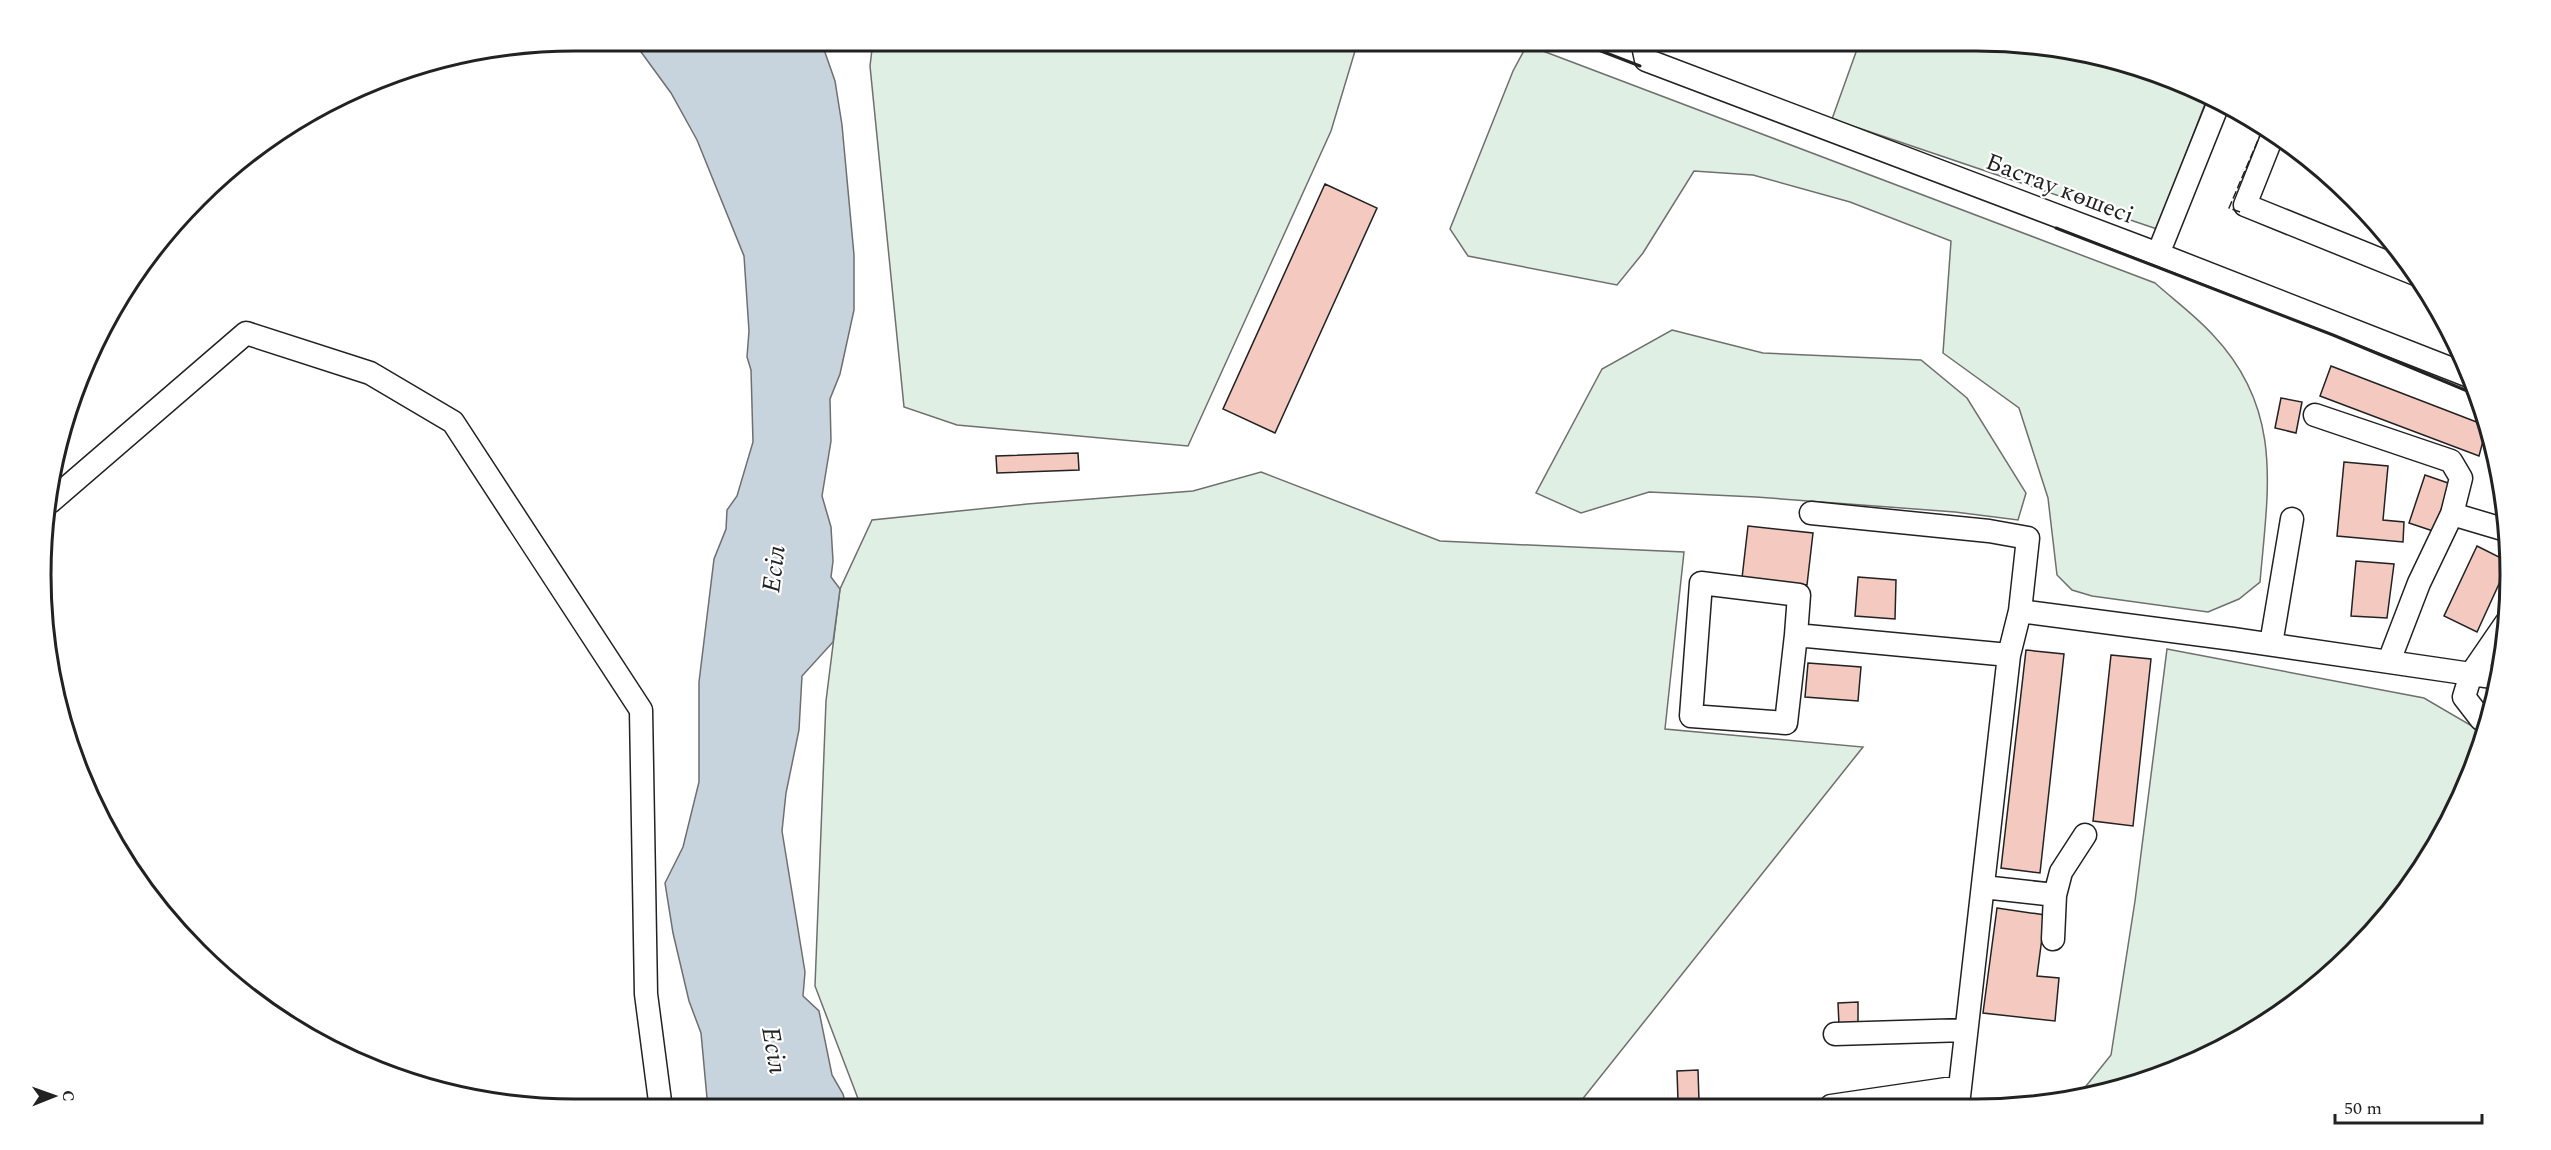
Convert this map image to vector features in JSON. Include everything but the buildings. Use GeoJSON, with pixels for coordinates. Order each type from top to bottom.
{"type":"FeatureCollection","features":[{"type":"Feature","properties":{"kind":"street","name":"Бастау көшесі"},"geometry":{"type":"LineString","coordinates":[[1644,51],[1646,60],[2158,254],[2459,372]]}},
{"type":"Feature","properties":{"kind":"street"},"geometry":{"type":"LineString","coordinates":[[2158,254],[2216,109]]}},
{"type":"Feature","properties":{"kind":"street"},"geometry":{"type":"LineString","coordinates":[[2270,141],[2245,205],[2401,268]]}},
{"type":"Feature","properties":{"kind":"street"},"geometry":{"type":"LineString","coordinates":[[57,496],[246,333],[370,373],[453,422],[641,710],[646,994],[661,1099]]}},
{"type":"Feature","properties":{"kind":"street"},"geometry":{"type":"LineString","coordinates":[[2316,415],[2451,461],[2462,478],[2452,514],[2419,584],[2389,661]]}},
{"type":"Feature","properties":{"kind":"street"},"geometry":{"type":"LineString","coordinates":[[1811,513],[1979,530],[2028,538],[2020,611],[2009,655],[1959,1096],[1921,1099]]}},
{"type":"Feature","properties":{"kind":"street"},"geometry":{"type":"LineString","coordinates":[[2452,514],[2498,528]]}},
{"type":"Feature","properties":{"kind":"street"},"geometry":{"type":"LineString","coordinates":[[2271,644],[2292,519]]}},
{"type":"Feature","properties":{"kind":"street"},"geometry":{"type":"LineString","coordinates":[[1701,583],[1799,595],[1796,634],[1786,723],[1691,716],[1701,583]]}},
{"type":"Feature","properties":{"kind":"street"},"geometry":{"type":"LineString","coordinates":[[2020,611],[2271,644],[2490,677]]}},
{"type":"Feature","properties":{"kind":"street"},"geometry":{"type":"LineString","coordinates":[[1796,634],[2009,655]]}},
{"type":"Feature","properties":{"kind":"street"},"geometry":{"type":"LineString","coordinates":[[2480,718],[2464,697],[2471,674],[2497,637]]}},
{"type":"Feature","properties":{"kind":"street"},"geometry":{"type":"LineString","coordinates":[[2054,939],[2055,895],[2061,872],[2085,835]]}},
{"type":"Feature","properties":{"kind":"street"},"geometry":{"type":"LineString","coordinates":[[1983,886],[2055,895]]}},
{"type":"Feature","properties":{"kind":"street"},"geometry":{"type":"LineString","coordinates":[[1835,1034],[1966,1030]]}},
{"type":"Feature","properties":{"kind":"green space"},"geometry":{"type":"Polygon","coordinates":[[[872,51],[1355,51],[1331,131],[1188,446],[957,425],[904,407],[870,66],[872,51]]]}},
{"type":"Feature","properties":{"kind":"green space"},"geometry":{"type":"Polygon","coordinates":[[[1524,51],[1543,51],[2155,283],[2213,335],[2236,363],[2251,392],[2261,422],[2266,452],[2266,515],[2260,582],[2239,599],[2208,612],[2092,596],[2072,590],[2057,575],[2048,498],[2019,408],[1943,353],[1951,241],[1850,202],[1753,175],[1694,171],[1643,253],[1617,285],[1468,256],[1450,229],[1513,71],[1524,51]]]}},
{"type":"Feature","properties":{"kind":"green space"},"geometry":{"type":"Polygon","coordinates":[[[1856,51],[1976,51],[2044,55],[2112,69],[2177,91],[2205,104],[2157,229],[1832,119],[1856,51]]]}},
{"type":"Feature","properties":{"kind":"green space"},"geometry":{"type":"Polygon","coordinates":[[[1672,330],[1763,353],[1921,360],[1967,398],[2026,493],[2018,520],[1955,512],[1756,497],[1649,492],[1581,513],[1536,493],[1602,369],[1672,330]]]}},
{"type":"Feature","properties":{"kind":"green space"},"geometry":{"type":"Polygon","coordinates":[[[1261,472],[1440,541],[1684,552],[1665,729],[1863,747],[1583,1099],[858,1099],[815,986],[826,701],[840,589],[872,520],[1027,504],[1193,491],[1261,472]]]}},
{"type":"Feature","properties":{"kind":"green space"},"geometry":{"type":"Polygon","coordinates":[[[2167,649],[2424,698],[2476,729],[2460,776],[2430,837],[2392,894],[2347,946],[2295,991],[2238,1029],[2177,1059],[2112,1081],[2085,1087],[2111,1055],[2135,901],[2167,649]]]}},
{"type":"Feature","properties":{"kind":"water","name":"Есіл"},"geometry":{"type":"Polygon","coordinates":[[[640,51],[824,51],[835,81],[842,125],[854,255],[854,310],[840,374],[830,399],[831,441],[822,496],[831,527],[833,561],[831,577],[840,589],[833,642],[802,676],[799,730],[786,793],[782,831],[805,972],[803,996],[819,1011],[832,1075],[844,1099],[707,1099],[701,1033],[689,1001],[673,933],[665,883],[683,847],[699,782],[699,682],[714,559],[726,529],[727,510],[737,496],[753,442],[751,370],[747,357],[749,331],[744,256],[697,140],[671,93],[640,51]]]}},
{"type":"Feature","properties":{"kind":"fence"},"geometry":{"type":"LineString","coordinates":[[2240,212],[2229,208],[2260,135]]}},
{"type":"Feature","properties":{"kind":"wall"},"geometry":{"type":"LineString","coordinates":[[1601,51],[1640,66]]}},
{"type":"Feature","properties":{"kind":"wall"},"geometry":{"type":"LineString","coordinates":[[2056,228],[2333,335],[2466,390]]}}]}
